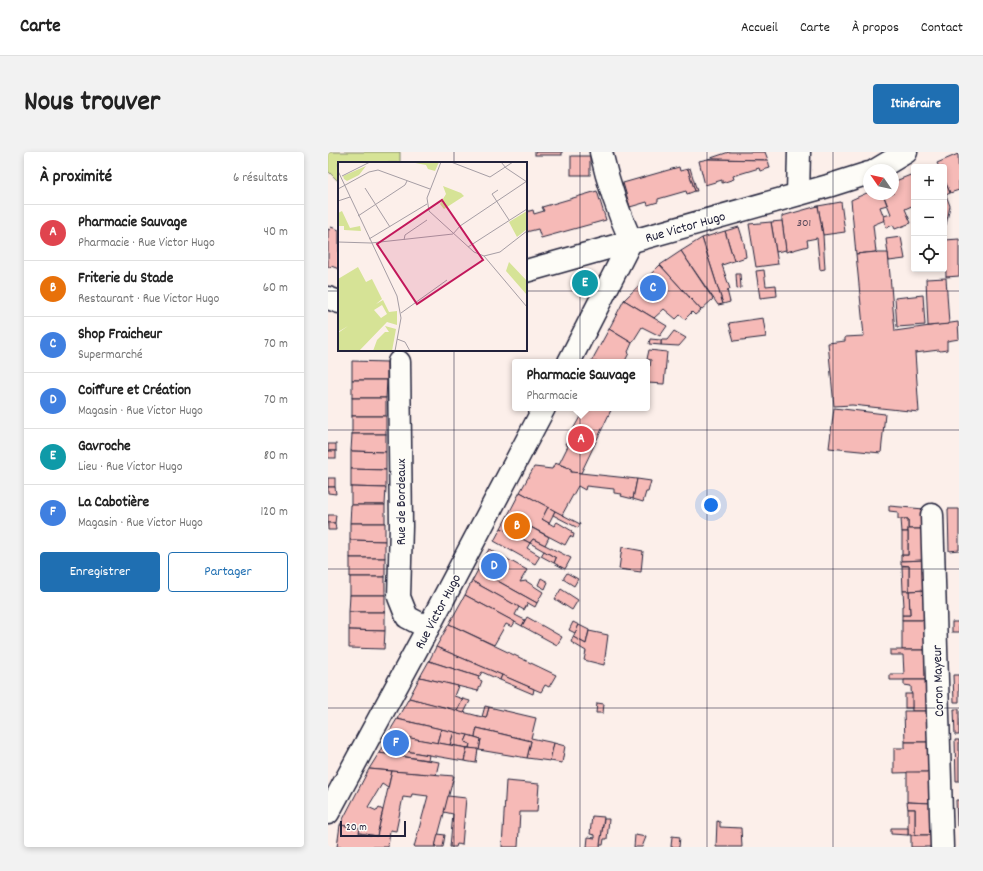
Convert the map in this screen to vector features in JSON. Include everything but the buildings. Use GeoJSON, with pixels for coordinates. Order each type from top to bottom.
{"type":"FeatureCollection","features":[{"type":"Feature","properties":{"kind":"street"},"geometry":{"type":"LineString","coordinates":[[527,271],[631,241],[613,197],[601,152]]}},
{"type":"Feature","properties":{"kind":"street"},"geometry":{"type":"LineString","coordinates":[[798,194],[799,152]]}},
{"type":"Feature","properties":{"kind":"street"},"geometry":{"type":"LineString","coordinates":[[886,164],[906,152]]}},
{"type":"Feature","properties":{"kind":"street","name":"Rue Victor Hugo"},"geometry":{"type":"LineString","coordinates":[[571,359],[631,241],[863,175]]}},
{"type":"Feature","properties":{"kind":"street"},"geometry":{"type":"LineString","coordinates":[[328,298],[338,302]]}},
{"type":"Feature","properties":{"kind":"street","name":"Rue de Bordeaux"},"geometry":{"type":"LineString","coordinates":[[399,362],[401,526],[399,597],[407,617],[428,628]]}},
{"type":"Feature","properties":{"kind":"street","name":"Rue Victor Hugo"},"geometry":{"type":"LineString","coordinates":[[328,813],[542,411]]}},
{"type":"Feature","properties":{"kind":"street","name":"Coron Mayeur"},"geometry":{"type":"LineString","coordinates":[[932,515],[942,847]]}},
{"type":"Feature","properties":{"kind":"green space"},"geometry":{"type":"Polygon","coordinates":[[[328,152],[400,152],[400,162],[338,162],[338,181],[328,171],[328,152]]]}},
{"type":"Feature","properties":{"kind":"place","name":"Gavroche"},"geometry":{"type":"Point","coordinates":[585,283]}},
{"type":"Feature","properties":{"kind":"place","name":"Shop Fraicheur"},"geometry":{"type":"Point","coordinates":[653,288]}},
{"type":"Feature","properties":{"kind":"place","name":"Pharmacie Sauvage"},"geometry":{"type":"Point","coordinates":[581,439]}},
{"type":"Feature","properties":{"kind":"place","name":"Friterie du Stade"},"geometry":{"type":"Point","coordinates":[517,526]}},
{"type":"Feature","properties":{"kind":"place","name":"Coiffure et Création"},"geometry":{"type":"Point","coordinates":[494,566]}},
{"type":"Feature","properties":{"kind":"place","name":"La Cabotière"},"geometry":{"type":"Point","coordinates":[396,743]}}]}
